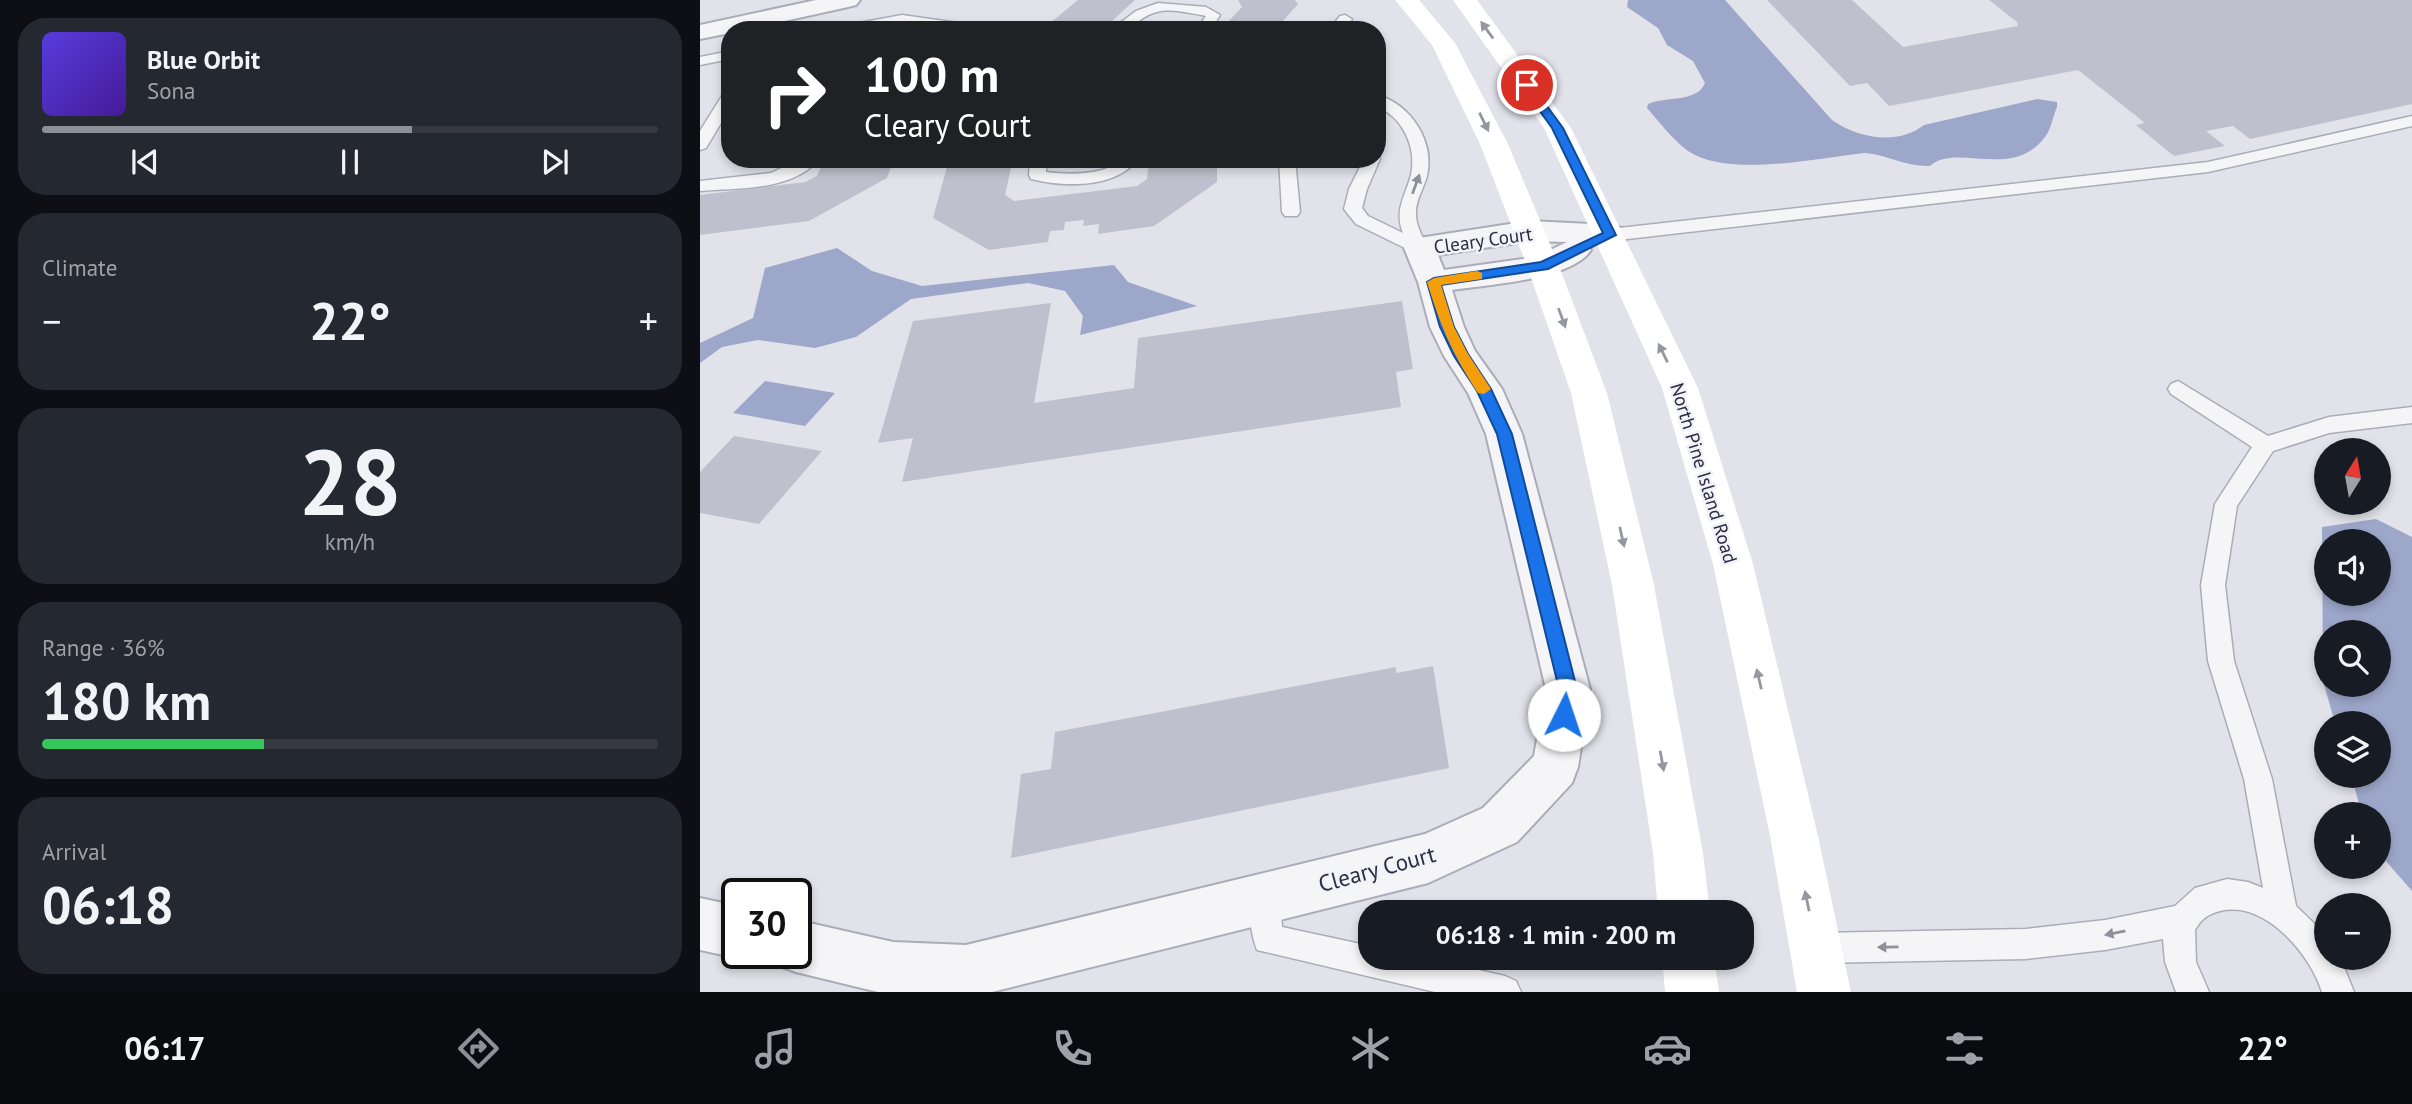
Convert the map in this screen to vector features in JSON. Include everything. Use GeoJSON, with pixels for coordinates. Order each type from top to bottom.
{"type":"FeatureCollection","features":[{"type":"Feature","properties":{"kind":"main road"},"geometry":{"type":"LineString","coordinates":[[1407,0],[1443,43],[1454,61],[1494,145],[1537,249],[1589,393],[1633,585],[1678,853],[1683,900]]}},
{"type":"Feature","properties":{"kind":"main road","name":"North Pine Island Road"},"geometry":{"type":"LineString","coordinates":[[1465,0],[1558,128],[1681,388],[1733,564],[1821,970]]}},
{"type":"Feature","properties":{"kind":"main road"},"geometry":{"type":"LineString","coordinates":[[1689,970],[1692,992]]}},
{"type":"Feature","properties":{"kind":"street"},"geometry":{"type":"LineString","coordinates":[[700,10],[753,0]]}},
{"type":"Feature","properties":{"kind":"street"},"geometry":{"type":"LineString","coordinates":[[751,21],[848,0]]}},
{"type":"Feature","properties":{"kind":"street"},"geometry":{"type":"LineString","coordinates":[[700,32],[721,27]]}},
{"type":"Feature","properties":{"kind":"street","name":"Cleary Court"},"geometry":{"type":"LineString","coordinates":[[812,950],[893,969],[966,972],[1428,858],[1500,825],[1555,767],[1568,689],[1504,434],[1484,389],[1461,356],[1447,327],[1426,265],[1610,235]]}},
{"type":"Feature","properties":{"kind":"street"},"geometry":{"type":"LineString","coordinates":[[700,924],[721,929]]}},
{"type":"Feature","properties":{"kind":"lane"},"geometry":{"type":"LineString","coordinates":[[1128,21],[1140,10],[1158,5],[1206,11],[1213,15],[1211,21]]}},
{"type":"Feature","properties":{"kind":"lane"},"geometry":{"type":"LineString","coordinates":[[882,21],[916,21]]}},
{"type":"Feature","properties":{"kind":"lane"},"geometry":{"type":"LineString","coordinates":[[700,61],[721,57]]}},
{"type":"Feature","properties":{"kind":"lane"},"geometry":{"type":"LineString","coordinates":[[700,109],[721,103]]}},
{"type":"Feature","properties":{"kind":"lane"},"geometry":{"type":"LineString","coordinates":[[1386,103],[1411,127],[1420,146],[1420,173],[1407,211],[1409,224],[1426,265]]}},
{"type":"Feature","properties":{"kind":"lane"},"geometry":{"type":"LineString","coordinates":[[704,138],[721,109]]}},
{"type":"Feature","properties":{"kind":"lane"},"geometry":{"type":"LineString","coordinates":[[1610,235],[2207,167],[2412,121]]}},
{"type":"Feature","properties":{"kind":"lane"},"geometry":{"type":"LineString","coordinates":[[704,138],[721,132]]}},
{"type":"Feature","properties":{"kind":"lane"},"geometry":{"type":"LineString","coordinates":[[700,186],[782,176],[802,168]]}},
{"type":"Feature","properties":{"kind":"lane"},"geometry":{"type":"LineString","coordinates":[[1037,168],[1037,175],[1066,180],[1122,168]]}},
{"type":"Feature","properties":{"kind":"lane"},"geometry":{"type":"LineString","coordinates":[[1288,168],[1291,212]]}},
{"type":"Feature","properties":{"kind":"lane"},"geometry":{"type":"LineString","coordinates":[[1368,168],[1357,189],[1353,209],[1362,220],[1426,265]]}},
{"type":"Feature","properties":{"kind":"lane"},"geometry":{"type":"LineString","coordinates":[[2178,389],[2264,445]]}},
{"type":"Feature","properties":{"kind":"lane"},"geometry":{"type":"LineString","coordinates":[[2283,915],[2258,779],[2221,662],[2213,585],[2226,504],[2264,445],[2329,425],[2412,415]]}},
{"type":"Feature","properties":{"kind":"lane"},"geometry":{"type":"LineString","coordinates":[[2193,992],[2179,961],[2177,941],[2182,920],[2194,905],[2212,897],[2234,895],[2258,901],[2283,915],[2305,933],[2323,956],[2336,981],[2338,992]]}},
{"type":"Feature","properties":{"kind":"lane"},"geometry":{"type":"LineString","coordinates":[[1265,898],[1268,939],[1505,992]]}},
{"type":"Feature","properties":{"kind":"lane"},"geometry":{"type":"LineString","coordinates":[[1821,970],[2105,935],[2182,920]]}},
{"type":"Feature","properties":{"kind":"water"},"geometry":{"type":"Polygon","coordinates":[[[1628,0],[1725,0],[1832,120],[1865,135],[1902,136],[1924,125],[2037,99],[2057,102],[2057,107],[2045,137],[2032,150],[2017,157],[1954,158],[1941,160],[1930,166],[1913,165],[1865,153],[1799,162],[1749,165],[1705,159],[1682,147],[1647,108],[1648,104],[1695,94],[1705,83],[1693,61],[1667,45],[1658,28],[1627,7],[1628,0]]]}},
{"type":"Feature","properties":{"kind":"water"},"geometry":{"type":"Polygon","coordinates":[[[837,248],[872,271],[922,286],[1114,265],[1128,282],[1197,306],[1080,335],[1083,316],[1065,291],[1028,283],[911,299],[856,337],[815,348],[758,340],[722,347],[700,363],[700,343],[753,318],[765,268],[837,248]]]}},
{"type":"Feature","properties":{"kind":"water"},"geometry":{"type":"Polygon","coordinates":[[[765,381],[835,393],[805,426],[733,413],[765,381]]]}},
{"type":"Feature","properties":{"kind":"water"},"geometry":{"type":"Polygon","coordinates":[[[2376,519],[2412,537],[2412,891],[2391,867],[2391,802],[2359,802],[2355,788],[2391,788],[2391,711],[2332,711],[2328,697],[2391,697],[2391,620],[2323,620],[2323,606],[2391,606],[2391,529],[2322,529],[2376,519]]]}},
{"type":"Feature","properties":{"kind":"building"},"geometry":{"type":"Polygon","coordinates":[[[1078,0],[1135,0],[1112,21],[1053,21],[1078,0]]]}},
{"type":"Feature","properties":{"kind":"building"},"geometry":{"type":"Polygon","coordinates":[[[1238,0],[1295,0],[1298,4],[1283,21],[1229,21],[1242,7],[1238,0]]]}},
{"type":"Feature","properties":{"kind":"building"},"geometry":{"type":"Polygon","coordinates":[[[1767,0],[1852,0],[1903,47],[2018,26],[2017,22],[1989,0],[2412,0],[2412,104],[2250,139],[2233,126],[2206,131],[2225,146],[2174,156],[2136,125],[2145,123],[2078,70],[1889,106],[1867,83],[1850,86],[1767,0]]]}},
{"type":"Feature","properties":{"kind":"building"},"geometry":{"type":"Polygon","coordinates":[[[820,168],[891,168],[887,178],[809,221],[700,235],[700,195],[805,182],[817,176],[820,168]]]}},
{"type":"Feature","properties":{"kind":"building"},"geometry":{"type":"Polygon","coordinates":[[[947,168],[1011,168],[1005,195],[1014,201],[1137,186],[1147,179],[1148,168],[1217,168],[1217,182],[1154,226],[1098,234],[1099,224],[1083,226],[1084,220],[1065,222],[1064,230],[1050,231],[1048,242],[989,250],[933,218],[947,168]]]}},
{"type":"Feature","properties":{"kind":"building"},"geometry":{"type":"Polygon","coordinates":[[[1402,301],[1413,369],[1396,372],[1401,407],[902,482],[913,438],[878,443],[913,321],[1051,303],[1034,403],[1134,388],[1138,338],[1402,301]]]}},
{"type":"Feature","properties":{"kind":"building"},"geometry":{"type":"Polygon","coordinates":[[[734,436],[822,451],[759,524],[700,513],[700,472],[734,436]]]}},
{"type":"Feature","properties":{"kind":"building"},"geometry":{"type":"Polygon","coordinates":[[[1433,666],[1449,768],[1011,858],[1021,774],[1051,769],[1055,732],[1396,667],[1396,673],[1433,666]]]}},
{"type":"Feature","properties":{"kind":"slow traffic"},"geometry":{"type":"LineString","coordinates":[[1477,276],[1434,282],[1447,327],[1461,356],[1484,389]]}},
{"type":"Feature","properties":{"kind":"route"},"geometry":{"type":"LineString","coordinates":[[1527,85],[1558,128],[1610,235],[1543,266],[1434,282],[1447,327],[1461,356],[1484,389],[1504,434],[1568,689],[1564,715]]}}]}
